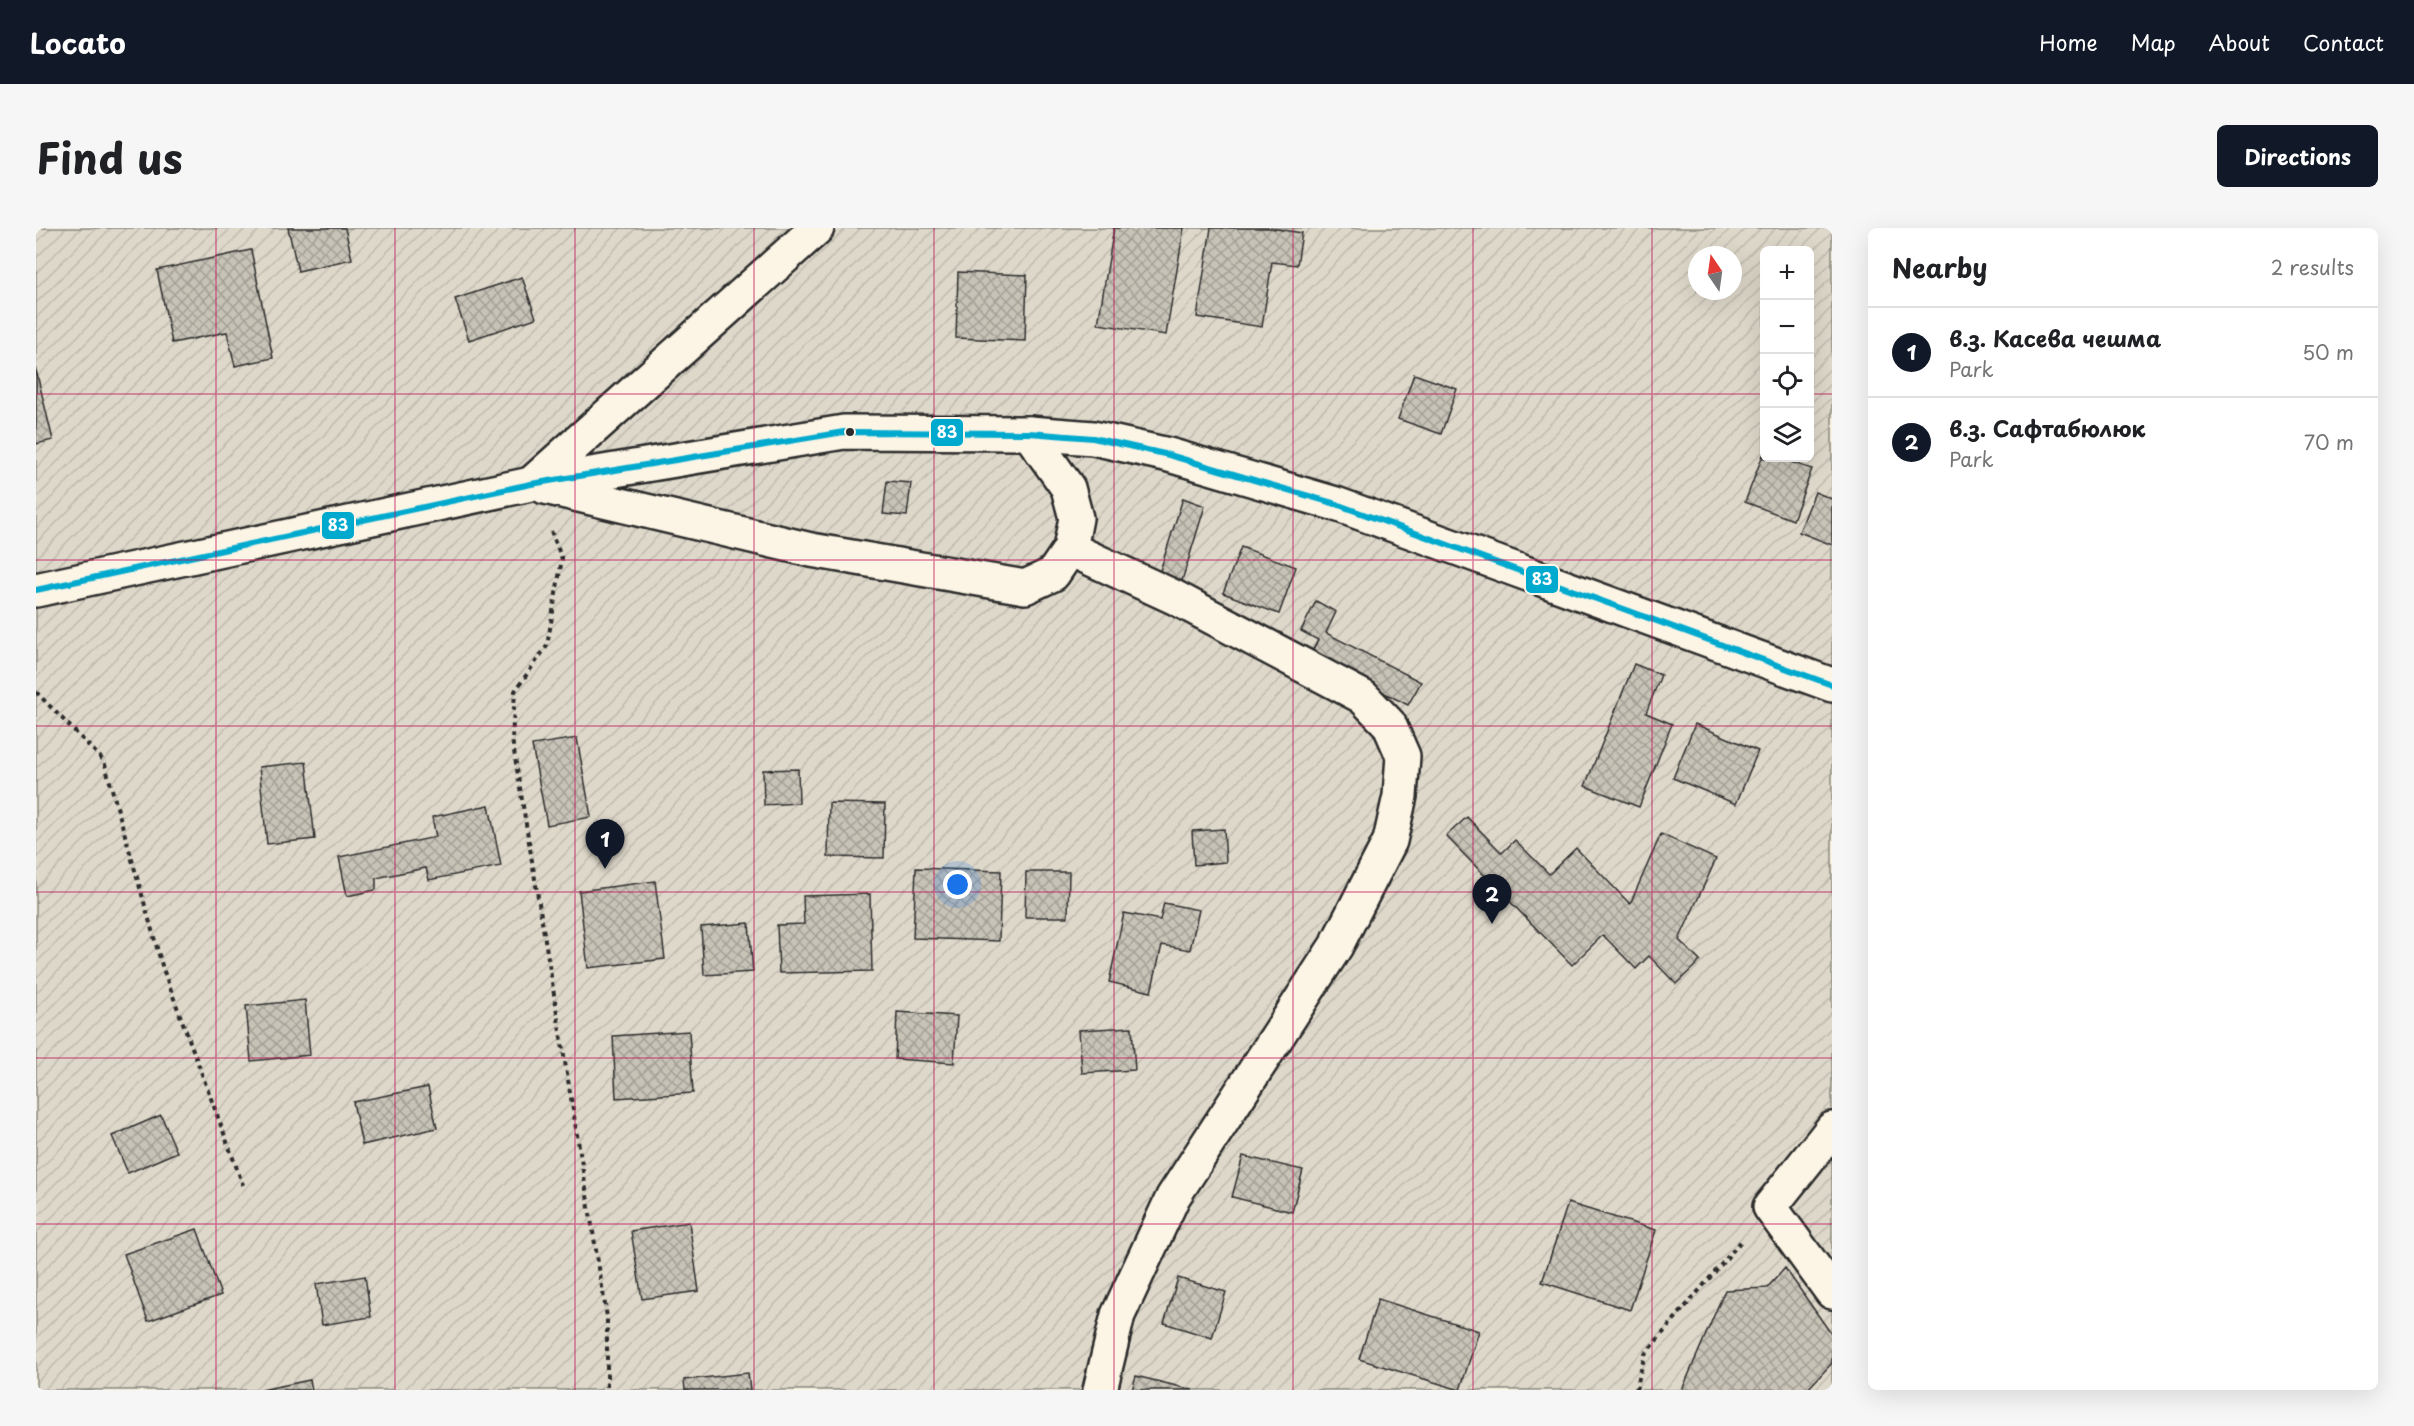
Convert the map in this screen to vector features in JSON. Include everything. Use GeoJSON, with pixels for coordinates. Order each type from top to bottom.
{"type":"FeatureCollection","features":[{"type":"Feature","properties":{"kind":"street"},"geometry":{"type":"LineString","coordinates":[[531,483],[817,228]]}},
{"type":"Feature","properties":{"kind":"street"},"geometry":{"type":"LineString","coordinates":[[36,590],[531,483],[844,432],[1029,434],[1093,438],[1169,455],[1336,504],[1832,685]]}},
{"type":"Feature","properties":{"kind":"street"},"geometry":{"type":"LineString","coordinates":[[531,483],[811,550],[1025,587],[1053,574],[1070,549],[1076,518],[1068,488],[1029,434]]}},
{"type":"Feature","properties":{"kind":"street"},"geometry":{"type":"LineString","coordinates":[[1070,549],[1174,597],[1363,697],[1389,724],[1403,756],[1400,796],[1390,841],[1336,946],[1173,1197],[1118,1315],[1100,1390]]}},
{"type":"Feature","properties":{"kind":"street"},"geometry":{"type":"LineString","coordinates":[[1832,1129],[1770,1207],[1832,1292]]}},
{"type":"Feature","properties":{"kind":"path"},"geometry":{"type":"LineString","coordinates":[[531,483],[562,559],[547,646],[515,691],[512,739],[607,1317],[607,1390]]}},
{"type":"Feature","properties":{"kind":"path"},"geometry":{"type":"LineString","coordinates":[[36,693],[104,761],[163,969],[243,1185]]}},
{"type":"Feature","properties":{"kind":"path"},"geometry":{"type":"LineString","coordinates":[[1636,1390],[1645,1354],[1770,1207]]}},
{"type":"Feature","properties":{"kind":"shaded area"},"geometry":{"type":"Polygon","coordinates":[[[36,228],[1832,228],[1832,1390],[36,1390],[36,228]]]}},
{"type":"Feature","properties":{"kind":"building"},"geometry":{"type":"Polygon","coordinates":[[[288,228],[345,228],[352,259],[298,271],[288,228]]]}},
{"type":"Feature","properties":{"kind":"building"},"geometry":{"type":"Polygon","coordinates":[[[1114,228],[1184,228],[1166,335],[1098,324],[1114,228]]]}},
{"type":"Feature","properties":{"kind":"building"},"geometry":{"type":"Polygon","coordinates":[[[1211,228],[1270,228],[1302,233],[1297,265],[1272,262],[1262,327],[1197,317],[1211,228]]]}},
{"type":"Feature","properties":{"kind":"building"},"geometry":{"type":"Polygon","coordinates":[[[251,250],[273,358],[235,366],[227,332],[172,343],[157,270],[251,250]]]}},
{"type":"Feature","properties":{"kind":"building"},"geometry":{"type":"Polygon","coordinates":[[[958,272],[1027,275],[1025,341],[956,338],[958,272]]]}},
{"type":"Feature","properties":{"kind":"building"},"geometry":{"type":"Polygon","coordinates":[[[522,277],[536,318],[469,340],[455,299],[522,277]]]}},
{"type":"Feature","properties":{"kind":"building"},"geometry":{"type":"Polygon","coordinates":[[[36,370],[53,440],[36,444],[36,370]]]}},
{"type":"Feature","properties":{"kind":"building"},"geometry":{"type":"Polygon","coordinates":[[[1414,374],[1457,389],[1441,434],[1398,419],[1414,374]]]}},
{"type":"Feature","properties":{"kind":"building"},"geometry":{"type":"Polygon","coordinates":[[[1760,462],[1791,462],[1812,469],[1793,520],[1745,502],[1760,462]]]}},
{"type":"Feature","properties":{"kind":"building"},"geometry":{"type":"Polygon","coordinates":[[[887,481],[911,483],[907,516],[883,514],[887,481]]]}},
{"type":"Feature","properties":{"kind":"building"},"geometry":{"type":"Polygon","coordinates":[[[1815,492],[1832,499],[1832,545],[1799,532],[1815,492]]]}},
{"type":"Feature","properties":{"kind":"building"},"geometry":{"type":"Polygon","coordinates":[[[1183,498],[1205,506],[1181,584],[1158,577],[1183,498]]]}},
{"type":"Feature","properties":{"kind":"building"},"geometry":{"type":"Polygon","coordinates":[[[1241,547],[1296,567],[1279,614],[1223,593],[1241,547]]]}},
{"type":"Feature","properties":{"kind":"building"},"geometry":{"type":"Polygon","coordinates":[[[1316,601],[1336,612],[1326,633],[1421,682],[1408,705],[1310,655],[1318,640],[1301,631],[1316,601]]]}},
{"type":"Feature","properties":{"kind":"building"},"geometry":{"type":"Polygon","coordinates":[[[1634,664],[1661,675],[1646,713],[1672,724],[1639,807],[1585,786],[1634,664]]]}},
{"type":"Feature","properties":{"kind":"building"},"geometry":{"type":"Polygon","coordinates":[[[1695,724],[1758,751],[1736,804],[1673,778],[1695,724]]]}},
{"type":"Feature","properties":{"kind":"building"},"geometry":{"type":"Polygon","coordinates":[[[577,738],[591,817],[547,825],[532,745],[577,738]]]}},
{"type":"Feature","properties":{"kind":"building"},"geometry":{"type":"Polygon","coordinates":[[[306,762],[315,839],[267,844],[259,767],[306,762]]]}},
{"type":"Feature","properties":{"kind":"building"},"geometry":{"type":"Polygon","coordinates":[[[798,769],[799,803],[764,805],[763,770],[798,769]]]}},
{"type":"Feature","properties":{"kind":"building"},"geometry":{"type":"Polygon","coordinates":[[[829,803],[885,804],[884,858],[828,857],[829,803]]]}},
{"type":"Feature","properties":{"kind":"building"},"geometry":{"type":"Polygon","coordinates":[[[489,805],[501,866],[429,880],[426,868],[376,878],[376,890],[347,896],[339,857],[436,837],[432,817],[489,805]]]}},
{"type":"Feature","properties":{"kind":"building"},"geometry":{"type":"Polygon","coordinates":[[[1467,817],[1502,853],[1515,840],[1549,874],[1576,848],[1630,904],[1661,834],[1716,859],[1679,940],[1700,961],[1676,984],[1649,956],[1636,969],[1603,935],[1572,965],[1446,836],[1467,817]]]}},
{"type":"Feature","properties":{"kind":"building"},"geometry":{"type":"Polygon","coordinates":[[[1224,829],[1226,862],[1194,865],[1192,831],[1224,829]]]}},
{"type":"Feature","properties":{"kind":"building"},"geometry":{"type":"Polygon","coordinates":[[[916,868],[1001,871],[999,941],[913,938],[916,868]]]}},
{"type":"Feature","properties":{"kind":"building"},"geometry":{"type":"Polygon","coordinates":[[[1026,872],[1069,872],[1068,917],[1025,917],[1026,872]]]}},
{"type":"Feature","properties":{"kind":"building"},"geometry":{"type":"Polygon","coordinates":[[[655,881],[665,959],[588,968],[579,891],[655,881]]]}},
{"type":"Feature","properties":{"kind":"building"},"geometry":{"type":"Polygon","coordinates":[[[870,894],[872,971],[779,973],[777,925],[804,924],[803,896],[870,894]]]}},
{"type":"Feature","properties":{"kind":"building"},"geometry":{"type":"Polygon","coordinates":[[[1164,903],[1199,910],[1190,950],[1162,945],[1151,992],[1109,982],[1124,913],[1160,920],[1164,903]]]}},
{"type":"Feature","properties":{"kind":"building"},"geometry":{"type":"Polygon","coordinates":[[[749,923],[753,972],[704,975],[701,927],[749,923]]]}},
{"type":"Feature","properties":{"kind":"building"},"geometry":{"type":"Polygon","coordinates":[[[305,1000],[310,1055],[251,1061],[246,1006],[305,1000]]]}},
{"type":"Feature","properties":{"kind":"building"},"geometry":{"type":"Polygon","coordinates":[[[897,1012],[957,1016],[954,1063],[895,1059],[897,1012]]]}},
{"type":"Feature","properties":{"kind":"building"},"geometry":{"type":"Polygon","coordinates":[[[1132,1027],[1135,1070],[1082,1073],[1079,1030],[1132,1027]]]}},
{"type":"Feature","properties":{"kind":"building"},"geometry":{"type":"Polygon","coordinates":[[[689,1031],[693,1093],[616,1098],[613,1036],[689,1031]]]}},
{"type":"Feature","properties":{"kind":"building"},"geometry":{"type":"Polygon","coordinates":[[[428,1087],[437,1128],[362,1145],[353,1102],[428,1087]]]}},
{"type":"Feature","properties":{"kind":"building"},"geometry":{"type":"Polygon","coordinates":[[[161,1115],[177,1152],[128,1173],[112,1136],[161,1115]]]}},
{"type":"Feature","properties":{"kind":"building"},"geometry":{"type":"Polygon","coordinates":[[[1243,1156],[1303,1170],[1292,1212],[1232,1197],[1243,1156]]]}},
{"type":"Feature","properties":{"kind":"building"},"geometry":{"type":"Polygon","coordinates":[[[1568,1203],[1656,1230],[1630,1310],[1542,1282],[1568,1203]]]}},
{"type":"Feature","properties":{"kind":"building"},"geometry":{"type":"Polygon","coordinates":[[[689,1222],[699,1291],[642,1299],[631,1231],[689,1222]]]}},
{"type":"Feature","properties":{"kind":"building"},"geometry":{"type":"Polygon","coordinates":[[[197,1229],[221,1295],[148,1321],[124,1254],[197,1229]]]}},
{"type":"Feature","properties":{"kind":"building"},"geometry":{"type":"Polygon","coordinates":[[[1785,1268],[1832,1335],[1832,1363],[1807,1390],[1682,1390],[1725,1290],[1767,1288],[1785,1268]]]}},
{"type":"Feature","properties":{"kind":"building"},"geometry":{"type":"Polygon","coordinates":[[[365,1276],[371,1317],[322,1325],[316,1284],[365,1276]]]}},
{"type":"Feature","properties":{"kind":"building"},"geometry":{"type":"Polygon","coordinates":[[[1178,1278],[1226,1292],[1212,1338],[1164,1323],[1178,1278]]]}},
{"type":"Feature","properties":{"kind":"building"},"geometry":{"type":"Polygon","coordinates":[[[1378,1299],[1479,1331],[1460,1390],[1359,1359],[1378,1299]]]}},
{"type":"Feature","properties":{"kind":"building"},"geometry":{"type":"Polygon","coordinates":[[[748,1373],[750,1390],[685,1390],[684,1380],[748,1373]]]}},
{"type":"Feature","properties":{"kind":"building"},"geometry":{"type":"Polygon","coordinates":[[[1136,1376],[1193,1390],[1132,1390],[1136,1376]]]}},
{"type":"Feature","properties":{"kind":"building"},"geometry":{"type":"Polygon","coordinates":[[[310,1380],[312,1390],[261,1390],[310,1380]]]}},
{"type":"Feature","properties":{"kind":"transit line","name":"83"},"geometry":{"type":"LineString","coordinates":[[36,590],[531,484],[844,432],[1029,433],[1093,438],[1169,455],[1336,504],[1832,685]]}},
{"type":"Feature","properties":{"kind":"place","name":"в.з. Касева чешма"},"geometry":{"type":"Point","coordinates":[605,869]}},
{"type":"Feature","properties":{"kind":"place","name":"в.з. Сафтабюлюк"},"geometry":{"type":"Point","coordinates":[1492,924]}}]}
